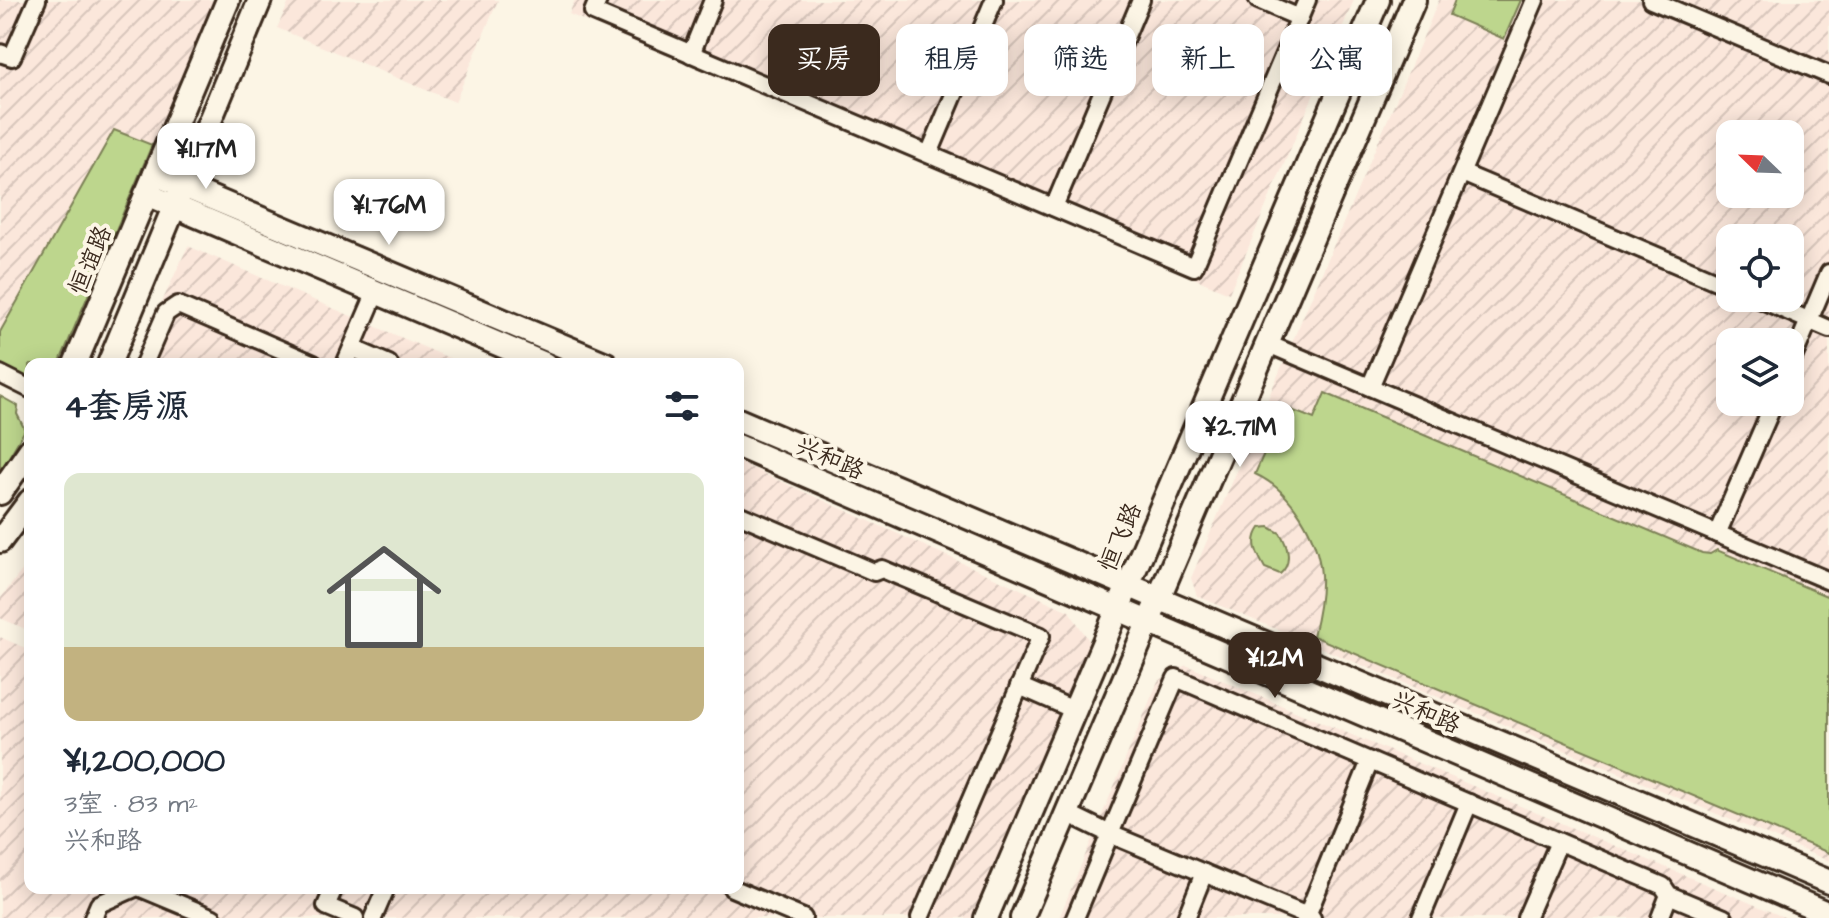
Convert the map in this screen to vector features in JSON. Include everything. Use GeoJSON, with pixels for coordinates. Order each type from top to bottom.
{"type":"FeatureCollection","features":[{"type":"Feature","properties":{"kind":"main road","name":"恒谊路"},"geometry":{"type":"LineString","coordinates":[[78,358],[228,0]]}},
{"type":"Feature","properties":{"kind":"main road"},"geometry":{"type":"LineString","coordinates":[[112,358],[260,0]]}},
{"type":"Feature","properties":{"kind":"main road","name":"恒飞路"},"geometry":{"type":"LineString","coordinates":[[986,918],[1378,0]]}},
{"type":"Feature","properties":{"kind":"main road"},"geometry":{"type":"LineString","coordinates":[[1022,918],[1414,0]]}},
{"type":"Feature","properties":{"kind":"main road"},"geometry":{"type":"LineString","coordinates":[[151,184],[184,185],[592,358]]}},
{"type":"Feature","properties":{"kind":"main road"},"geometry":{"type":"LineString","coordinates":[[151,184],[175,206],[531,358]]}},
{"type":"Feature","properties":{"kind":"main road","name":"兴和路"},"geometry":{"type":"LineString","coordinates":[[744,423],[1829,882]]}},
{"type":"Feature","properties":{"kind":"main road","name":"兴和路"},"geometry":{"type":"LineString","coordinates":[[744,449],[1829,914]]}},
{"type":"Feature","properties":{"kind":"main road"},"geometry":{"type":"LineString","coordinates":[[0,493],[24,459]]}},
{"type":"Feature","properties":{"kind":"main road"},"geometry":{"type":"LineString","coordinates":[[0,541],[24,509]]}},
{"type":"Feature","properties":{"kind":"lane"},"geometry":{"type":"LineString","coordinates":[[0,53],[12,57],[37,0]]}},
{"type":"Feature","properties":{"kind":"lane"},"geometry":{"type":"LineString","coordinates":[[598,0],[593,12],[1194,267],[1307,0]]}},
{"type":"Feature","properties":{"kind":"lane"},"geometry":{"type":"LineString","coordinates":[[691,54],[713,0]]}},
{"type":"Feature","properties":{"kind":"lane"},"geometry":{"type":"LineString","coordinates":[[929,154],[994,0]]}},
{"type":"Feature","properties":{"kind":"lane"},"geometry":{"type":"LineString","coordinates":[[1054,207],[1141,0]]}},
{"type":"Feature","properties":{"kind":"lane"},"geometry":{"type":"LineString","coordinates":[[1258,0],[1300,18]]}},
{"type":"Feature","properties":{"kind":"lane"},"geometry":{"type":"LineString","coordinates":[[1370,387],[1535,0]]}},
{"type":"Feature","properties":{"kind":"lane"},"geometry":{"type":"LineString","coordinates":[[1651,0],[1829,75]]}},
{"type":"Feature","properties":{"kind":"lane"},"geometry":{"type":"LineString","coordinates":[[1462,173],[1716,281]]}},
{"type":"Feature","properties":{"kind":"lane"},"geometry":{"type":"LineString","coordinates":[[1804,332],[1829,273]]}},
{"type":"Feature","properties":{"kind":"lane"},"geometry":{"type":"LineString","coordinates":[[348,356],[376,292]]}},
{"type":"Feature","properties":{"kind":"lane"},"geometry":{"type":"LineString","coordinates":[[147,358],[166,313],[178,305],[300,358]]}},
{"type":"Feature","properties":{"kind":"lane"},"geometry":{"type":"LineString","coordinates":[[1790,312],[1829,329]]}},
{"type":"Feature","properties":{"kind":"lane"},"geometry":{"type":"LineString","coordinates":[[1268,344],[1829,581]]}},
{"type":"Feature","properties":{"kind":"lane"},"geometry":{"type":"LineString","coordinates":[[0,374],[24,386]]}},
{"type":"Feature","properties":{"kind":"lane"},"geometry":{"type":"LineString","coordinates":[[1717,534],[1768,416]]}},
{"type":"Feature","properties":{"kind":"lane"},"geometry":{"type":"LineString","coordinates":[[744,517],[874,572],[882,569],[1041,636],[920,918]]}},
{"type":"Feature","properties":{"kind":"lane"},"geometry":{"type":"LineString","coordinates":[[1075,918],[1176,678],[1663,886],[1669,895],[1724,918]]}},
{"type":"Feature","properties":{"kind":"lane"},"geometry":{"type":"LineString","coordinates":[[1019,686],[1074,710]]}},
{"type":"Feature","properties":{"kind":"lane"},"geometry":{"type":"LineString","coordinates":[[1067,813],[1308,917],[1370,761]]}},
{"type":"Feature","properties":{"kind":"lane"},"geometry":{"type":"LineString","coordinates":[[1421,918],[1469,803]]}},
{"type":"Feature","properties":{"kind":"lane"},"geometry":{"type":"LineString","coordinates":[[1526,918],[1559,842]]}},
{"type":"Feature","properties":{"kind":"lane"},"geometry":{"type":"LineString","coordinates":[[1186,918],[1204,873]]}},
{"type":"Feature","properties":{"kind":"lane"},"geometry":{"type":"LineString","coordinates":[[744,893],[803,918]]}},
{"type":"Feature","properties":{"kind":"lane"},"geometry":{"type":"LineString","coordinates":[[93,918],[99,904],[122,894]]}},
{"type":"Feature","properties":{"kind":"lane"},"geometry":{"type":"LineString","coordinates":[[155,894],[213,918]]}},
{"type":"Feature","properties":{"kind":"lane"},"geometry":{"type":"LineString","coordinates":[[331,894],[326,906],[355,918]]}},
{"type":"Feature","properties":{"kind":"lane"},"geometry":{"type":"LineString","coordinates":[[373,918],[383,894]]}},
{"type":"Feature","properties":{"kind":"lane"},"geometry":{"type":"LineString","coordinates":[[1660,918],[1669,895]]}},
{"type":"Feature","properties":{"kind":"shaded area"},"geometry":{"type":"Polygon","coordinates":[[[0,0],[214,0],[152,145],[114,130],[0,332],[0,0]]]}},
{"type":"Feature","properties":{"kind":"shaded area"},"geometry":{"type":"Polygon","coordinates":[[[290,0],[498,0],[455,102],[277,28],[290,0]]]}},
{"type":"Feature","properties":{"kind":"shaded area"},"geometry":{"type":"Polygon","coordinates":[[[575,0],[1354,0],[1344,24],[1280,24],[1280,96],[1313,96],[1229,293],[569,14],[575,0]]]}},
{"type":"Feature","properties":{"kind":"shaded area"},"geometry":{"type":"Polygon","coordinates":[[[1439,0],[1829,0],[1829,861],[1197,596],[1191,578],[1439,0]]]}},
{"type":"Feature","properties":{"kind":"shaded area"},"geometry":{"type":"Polygon","coordinates":[[[188,246],[449,358],[136,358],[188,246]]]}},
{"type":"Feature","properties":{"kind":"shaded area"},"geometry":{"type":"Polygon","coordinates":[[[744,465],[1069,611],[1090,642],[972,918],[0,918],[0,637],[24,647],[24,894],[744,894],[744,465]]]}},
{"type":"Feature","properties":{"kind":"shaded area"},"geometry":{"type":"Polygon","coordinates":[[[24,568],[24,628],[0,618],[0,599],[24,568]]]}},
{"type":"Feature","properties":{"kind":"shaded area"},"geometry":{"type":"Polygon","coordinates":[[[1186,665],[1786,918],[1059,918],[1158,681],[1186,665]]]}},
{"type":"Feature","properties":{"kind":"green space"},"geometry":{"type":"Polygon","coordinates":[[[1455,0],[1521,0],[1504,39],[1449,15],[1455,0]]]}},
{"type":"Feature","properties":{"kind":"green space"},"geometry":{"type":"Polygon","coordinates":[[[114,130],[152,145],[62,358],[24,358],[24,378],[0,364],[0,332],[114,130]]]}},
{"type":"Feature","properties":{"kind":"green space"},"geometry":{"type":"Polygon","coordinates":[[[1325,393],[1702,553],[1710,554],[1717,550],[1829,597],[1829,853],[1313,636],[1321,583],[1314,545],[1291,503],[1268,481],[1255,474],[1284,407],[1314,419],[1325,393]]]}},
{"type":"Feature","properties":{"kind":"green space"},"geometry":{"type":"Polygon","coordinates":[[[0,396],[18,406],[17,414],[24,432],[0,472],[0,396]]]}},
{"type":"Feature","properties":{"kind":"green space"},"geometry":{"type":"Polygon","coordinates":[[[1269,527],[1280,533],[1287,549],[1287,565],[1280,574],[1265,568],[1256,548],[1255,538],[1260,528],[1269,527]]]}}]}
